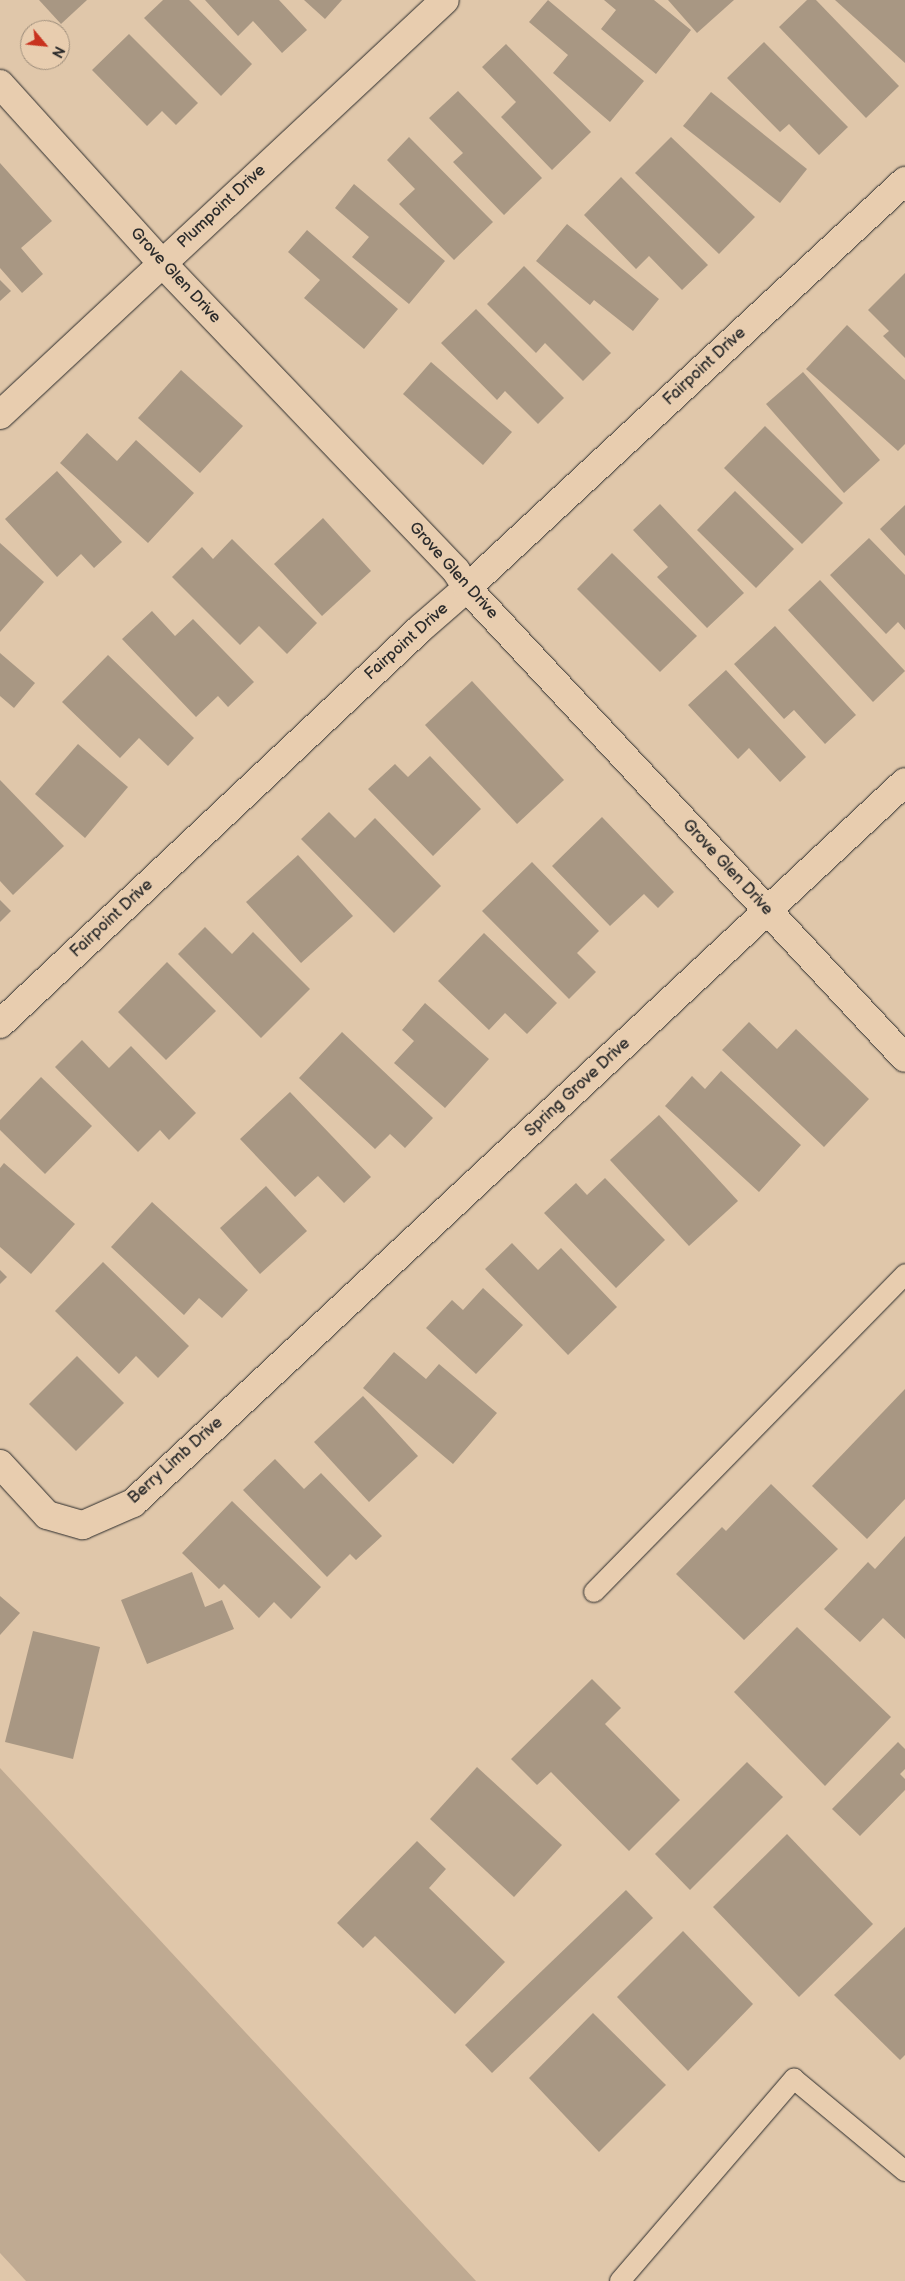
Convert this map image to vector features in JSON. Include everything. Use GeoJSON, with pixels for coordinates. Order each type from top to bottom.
{"type":"FeatureCollection","features":[{"type":"Feature","properties":{"kind":"street","name":"Plumpoint Drive"},"geometry":{"type":"LineString","coordinates":[[0,415],[445,0]]}},
{"type":"Feature","properties":{"kind":"street","name":"Grove Glen Drive"},"geometry":{"type":"LineString","coordinates":[[0,84],[162,263],[456,571],[467,588],[905,1058]]}},
{"type":"Feature","properties":{"kind":"street","name":"Fairpoint Drive"},"geometry":{"type":"LineString","coordinates":[[0,1024],[413,634],[467,588],[905,180]]}},
{"type":"Feature","properties":{"kind":"street","name":"Spring Grove Drive"},"geometry":{"type":"LineString","coordinates":[[250,1393],[905,782]]}},
{"type":"Feature","properties":{"kind":"street","name":"Berry Limb Drive"},"geometry":{"type":"LineString","coordinates":[[0,1464],[47,1514],[83,1525],[133,1503],[250,1393]]}},
{"type":"Feature","properties":{"kind":"lane"},"geometry":{"type":"LineString","coordinates":[[594,1592],[905,1274]]}},
{"type":"Feature","properties":{"kind":"lane"},"geometry":{"type":"LineString","coordinates":[[620,2281],[794,2078],[905,2171]]}},
{"type":"Feature","properties":{"kind":"shaded area"},"geometry":{"type":"Polygon","coordinates":[[[0,1768],[476,2281],[26,2281],[0,2253],[0,1768]]]}},
{"type":"Feature","properties":{"kind":"building"},"geometry":{"type":"Polygon","coordinates":[[[39,0],[87,0],[65,20],[57,20],[39,0]]]}},
{"type":"Feature","properties":{"kind":"building"},"geometry":{"type":"Polygon","coordinates":[[[163,0],[189,0],[252,64],[221,96],[144,18],[163,0]]]}},
{"type":"Feature","properties":{"kind":"building"},"geometry":{"type":"Polygon","coordinates":[[[205,0],[279,0],[307,30],[282,53],[253,21],[238,36],[205,0]]]}},
{"type":"Feature","properties":{"kind":"building"},"geometry":{"type":"Polygon","coordinates":[[[304,0],[342,0],[325,19],[304,0]]]}},
{"type":"Feature","properties":{"kind":"building"},"geometry":{"type":"Polygon","coordinates":[[[548,0],[644,81],[610,122],[553,73],[568,55],[529,22],[548,0]]]}},
{"type":"Feature","properties":{"kind":"building"},"geometry":{"type":"Polygon","coordinates":[[[604,0],[654,0],[691,30],[656,74],[601,29],[616,10],[604,0]]]}},
{"type":"Feature","properties":{"kind":"building"},"geometry":{"type":"Polygon","coordinates":[[[668,0],[734,0],[697,33],[668,0]]]}},
{"type":"Feature","properties":{"kind":"building"},"geometry":{"type":"Polygon","coordinates":[[[807,0],[816,0],[899,86],[866,118],[779,27],[807,0]]]}},
{"type":"Feature","properties":{"kind":"building"},"geometry":{"type":"Polygon","coordinates":[[[835,0],[905,0],[905,63],[835,0]]]}},
{"type":"Feature","properties":{"kind":"building"},"geometry":{"type":"Polygon","coordinates":[[[129,34],[198,103],[176,125],[162,111],[147,126],[92,70],[129,34]]]}},
{"type":"Feature","properties":{"kind":"building"},"geometry":{"type":"Polygon","coordinates":[[[764,42],[848,127],[819,155],[789,124],[780,132],[727,78],[764,42]]]}},
{"type":"Feature","properties":{"kind":"building"},"geometry":{"type":"Polygon","coordinates":[[[506,44],[591,132],[552,170],[501,117],[516,102],[482,67],[506,44]]]}},
{"type":"Feature","properties":{"kind":"building"},"geometry":{"type":"Polygon","coordinates":[[[458,91],[542,178],[504,215],[453,162],[463,153],[429,118],[458,91]]]}},
{"type":"Feature","properties":{"kind":"building"},"geometry":{"type":"Polygon","coordinates":[[[711,92],[807,169],[780,203],[683,126],[711,92]]]}},
{"type":"Feature","properties":{"kind":"building"},"geometry":{"type":"Polygon","coordinates":[[[409,137],[493,222],[454,260],[399,204],[415,189],[387,160],[409,137]]]}},
{"type":"Feature","properties":{"kind":"building"},"geometry":{"type":"Polygon","coordinates":[[[671,137],[755,217],[719,254],[635,173],[671,137]]]}},
{"type":"Feature","properties":{"kind":"building"},"geometry":{"type":"Polygon","coordinates":[[[0,163],[52,221],[21,248],[43,274],[22,293],[0,268],[0,163]]]}},
{"type":"Feature","properties":{"kind":"building"},"geometry":{"type":"Polygon","coordinates":[[[621,177],[708,265],[682,290],[649,256],[636,269],[584,215],[621,177]]]}},
{"type":"Feature","properties":{"kind":"building"},"geometry":{"type":"Polygon","coordinates":[[[354,184],[445,261],[409,304],[352,257],[369,237],[335,208],[354,184]]]}},
{"type":"Feature","properties":{"kind":"building"},"geometry":{"type":"Polygon","coordinates":[[[567,224],[659,299],[633,331],[594,300],[590,305],[536,261],[567,224]]]}},
{"type":"Feature","properties":{"kind":"building"},"geometry":{"type":"Polygon","coordinates":[[[307,230],[398,309],[364,349],[304,298],[320,280],[288,252],[307,230]]]}},
{"type":"Feature","properties":{"kind":"building"},"geometry":{"type":"Polygon","coordinates":[[[524,266],[611,353],[583,381],[545,343],[536,353],[487,304],[524,266]]]}},
{"type":"Feature","properties":{"kind":"building"},"geometry":{"type":"Polygon","coordinates":[[[905,273],[905,358],[883,336],[889,331],[868,310],[905,273]]]}},
{"type":"Feature","properties":{"kind":"building"},"geometry":{"type":"Polygon","coordinates":[[[0,280],[11,291],[0,301],[0,280]]]}},
{"type":"Feature","properties":{"kind":"building"},"geometry":{"type":"Polygon","coordinates":[[[476,309],[564,398],[538,424],[505,391],[497,400],[441,343],[476,309]]]}},
{"type":"Feature","properties":{"kind":"building"},"geometry":{"type":"Polygon","coordinates":[[[847,325],[905,380],[905,444],[898,451],[806,369],[847,325]]]}},
{"type":"Feature","properties":{"kind":"building"},"geometry":{"type":"Polygon","coordinates":[[[431,362],[512,432],[483,465],[403,394],[431,362]]]}},
{"type":"Feature","properties":{"kind":"building"},"geometry":{"type":"Polygon","coordinates":[[[181,370],[243,426],[200,473],[138,418],[181,370]]]}},
{"type":"Feature","properties":{"kind":"building"},"geometry":{"type":"Polygon","coordinates":[[[803,372],[880,460],[844,493],[766,404],[803,372]]]}},
{"type":"Feature","properties":{"kind":"building"},"geometry":{"type":"Polygon","coordinates":[[[765,426],[843,503],[802,544],[724,468],[765,426]]]}},
{"type":"Feature","properties":{"kind":"building"},"geometry":{"type":"Polygon","coordinates":[[[87,433],[117,461],[136,440],[194,493],[148,543],[60,463],[87,433]]]}},
{"type":"Feature","properties":{"kind":"building"},"geometry":{"type":"Polygon","coordinates":[[[57,471],[122,542],[94,568],[81,554],[57,577],[5,519],[57,471]]]}},
{"type":"Feature","properties":{"kind":"building"},"geometry":{"type":"Polygon","coordinates":[[[735,491],[794,549],[756,588],[697,530],[735,491]]]}},
{"type":"Feature","properties":{"kind":"building"},"geometry":{"type":"Polygon","coordinates":[[[660,504],[744,593],[707,628],[657,577],[668,567],[633,530],[660,504]]]}},
{"type":"Feature","properties":{"kind":"building"},"geometry":{"type":"Polygon","coordinates":[[[905,505],[905,556],[880,529],[905,505]]]}},
{"type":"Feature","properties":{"kind":"building"},"geometry":{"type":"Polygon","coordinates":[[[323,518],[371,571],[322,616],[274,564],[323,518]]]}},
{"type":"Feature","properties":{"kind":"building"},"geometry":{"type":"Polygon","coordinates":[[[869,538],[905,575],[905,630],[898,622],[886,634],[830,575],[869,538]]]}},
{"type":"Feature","properties":{"kind":"building"},"geometry":{"type":"Polygon","coordinates":[[[232,539],[317,623],[287,654],[259,626],[240,645],[172,577],[202,547],[213,559],[232,539]]]}},
{"type":"Feature","properties":{"kind":"building"},"geometry":{"type":"Polygon","coordinates":[[[0,543],[44,582],[0,632],[0,543]]]}},
{"type":"Feature","properties":{"kind":"building"},"geometry":{"type":"Polygon","coordinates":[[[612,553],[697,636],[660,672],[577,589],[612,553]]]}},
{"type":"Feature","properties":{"kind":"building"},"geometry":{"type":"Polygon","coordinates":[[[820,580],[905,671],[873,702],[788,610],[820,580]]]}},
{"type":"Feature","properties":{"kind":"building"},"geometry":{"type":"Polygon","coordinates":[[[152,611],[175,636],[193,619],[254,682],[228,707],[218,696],[196,717],[122,639],[152,611]]]}},
{"type":"Feature","properties":{"kind":"building"},"geometry":{"type":"Polygon","coordinates":[[[775,626],[856,715],[825,744],[794,710],[784,719],[734,664],[775,626]]]}},
{"type":"Feature","properties":{"kind":"building"},"geometry":{"type":"Polygon","coordinates":[[[0,653],[35,683],[14,708],[0,696],[0,653]]]}},
{"type":"Feature","properties":{"kind":"building"},"geometry":{"type":"Polygon","coordinates":[[[108,655],[194,738],[168,766],[139,738],[120,758],[62,702],[108,655]]]}},
{"type":"Feature","properties":{"kind":"building"},"geometry":{"type":"Polygon","coordinates":[[[726,670],[806,757],[780,782],[749,748],[738,759],[688,705],[726,670]]]}},
{"type":"Feature","properties":{"kind":"building"},"geometry":{"type":"Polygon","coordinates":[[[472,681],[564,780],[517,824],[425,725],[472,681]]]}},
{"type":"Feature","properties":{"kind":"building"},"geometry":{"type":"Polygon","coordinates":[[[78,744],[128,787],[85,838],[35,794],[78,744]]]}},
{"type":"Feature","properties":{"kind":"building"},"geometry":{"type":"Polygon","coordinates":[[[430,756],[481,809],[433,856],[368,789],[395,764],[408,777],[430,756]]]}},
{"type":"Feature","properties":{"kind":"building"},"geometry":{"type":"Polygon","coordinates":[[[0,780],[64,846],[13,895],[0,881],[0,780]]]}},
{"type":"Feature","properties":{"kind":"building"},"geometry":{"type":"Polygon","coordinates":[[[329,812],[355,838],[375,818],[441,886],[394,933],[301,839],[329,812]]]}},
{"type":"Feature","properties":{"kind":"building"},"geometry":{"type":"Polygon","coordinates":[[[602,817],[674,892],[658,908],[644,894],[610,926],[552,866],[602,817]]]}},
{"type":"Feature","properties":{"kind":"building"},"geometry":{"type":"Polygon","coordinates":[[[298,855],[353,916],[301,963],[246,902],[298,855]]]}},
{"type":"Feature","properties":{"kind":"building"},"geometry":{"type":"Polygon","coordinates":[[[532,862],[599,931],[577,953],[596,972],[569,999],[482,911],[532,862]]]}},
{"type":"Feature","properties":{"kind":"building"},"geometry":{"type":"Polygon","coordinates":[[[0,900],[11,911],[0,922],[0,900]]]}},
{"type":"Feature","properties":{"kind":"building"},"geometry":{"type":"Polygon","coordinates":[[[205,927],[232,954],[253,932],[310,989],[261,1038],[178,954],[205,927]]]}},
{"type":"Feature","properties":{"kind":"building"},"geometry":{"type":"Polygon","coordinates":[[[484,933],[557,1003],[527,1034],[505,1013],[489,1030],[438,981],[484,933]]]}},
{"type":"Feature","properties":{"kind":"building"},"geometry":{"type":"Polygon","coordinates":[[[167,962],[216,1011],[166,1060],[118,1012],[167,962]]]}},
{"type":"Feature","properties":{"kind":"building"},"geometry":{"type":"Polygon","coordinates":[[[425,1003],[489,1059],[445,1108],[394,1063],[414,1041],[402,1030],[425,1003]]]}},
{"type":"Feature","properties":{"kind":"building"},"geometry":{"type":"Polygon","coordinates":[[[749,1022],[777,1049],[796,1029],[869,1099],[824,1147],[722,1050],[749,1022]]]}},
{"type":"Feature","properties":{"kind":"building"},"geometry":{"type":"Polygon","coordinates":[[[342,1032],[433,1118],[405,1148],[390,1134],[375,1149],[299,1078],[342,1032]]]}},
{"type":"Feature","properties":{"kind":"building"},"geometry":{"type":"Polygon","coordinates":[[[82,1040],[109,1068],[131,1046],[196,1113],[169,1140],[160,1130],[138,1152],[55,1067],[82,1040]]]}},
{"type":"Feature","properties":{"kind":"building"},"geometry":{"type":"Polygon","coordinates":[[[721,1071],[801,1145],[759,1192],[665,1106],[692,1076],[705,1089],[721,1071]]]}},
{"type":"Feature","properties":{"kind":"building"},"geometry":{"type":"Polygon","coordinates":[[[41,1077],[92,1126],[45,1174],[0,1130],[0,1120],[41,1077]]]}},
{"type":"Feature","properties":{"kind":"building"},"geometry":{"type":"Polygon","coordinates":[[[290,1092],[371,1177],[344,1203],[318,1176],[295,1197],[240,1139],[290,1092]]]}},
{"type":"Feature","properties":{"kind":"building"},"geometry":{"type":"Polygon","coordinates":[[[659,1115],[738,1201],[689,1246],[610,1160],[659,1115]]]}},
{"type":"Feature","properties":{"kind":"building"},"geometry":{"type":"Polygon","coordinates":[[[4,1163],[75,1224],[31,1274],[0,1247],[0,1168],[4,1163]]]}},
{"type":"Feature","properties":{"kind":"building"},"geometry":{"type":"Polygon","coordinates":[[[605,1178],[665,1240],[616,1288],[544,1213],[576,1183],[587,1195],[605,1178]]]}},
{"type":"Feature","properties":{"kind":"building"},"geometry":{"type":"Polygon","coordinates":[[[266,1186],[307,1231],[260,1274],[220,1228],[266,1186]]]}},
{"type":"Feature","properties":{"kind":"building"},"geometry":{"type":"Polygon","coordinates":[[[152,1202],[248,1290],[222,1318],[199,1298],[184,1315],[111,1247],[152,1202]]]}},
{"type":"Feature","properties":{"kind":"building"},"geometry":{"type":"Polygon","coordinates":[[[512,1243],[538,1270],[561,1248],[617,1307],[568,1355],[485,1269],[512,1243]]]}},
{"type":"Feature","properties":{"kind":"building"},"geometry":{"type":"Polygon","coordinates":[[[103,1262],[189,1346],[158,1378],[136,1356],[119,1374],[55,1311],[103,1262]]]}},
{"type":"Feature","properties":{"kind":"building"},"geometry":{"type":"Polygon","coordinates":[[[0,1270],[7,1277],[0,1284],[0,1270]]]}},
{"type":"Feature","properties":{"kind":"building"},"geometry":{"type":"Polygon","coordinates":[[[483,1288],[523,1325],[476,1374],[426,1328],[452,1300],[463,1310],[483,1288]]]}},
{"type":"Feature","properties":{"kind":"building"},"geometry":{"type":"Polygon","coordinates":[[[394,1352],[426,1379],[439,1364],[497,1413],[453,1464],[363,1388],[394,1352]]]}},
{"type":"Feature","properties":{"kind":"building"},"geometry":{"type":"Polygon","coordinates":[[[77,1356],[124,1403],[76,1451],[29,1404],[77,1356]]]}},
{"type":"Feature","properties":{"kind":"building"},"geometry":{"type":"Polygon","coordinates":[[[905,1389],[905,1499],[867,1539],[812,1486],[905,1389]]]}},
{"type":"Feature","properties":{"kind":"building"},"geometry":{"type":"Polygon","coordinates":[[[363,1396],[418,1456],[369,1502],[314,1442],[363,1396]]]}},
{"type":"Feature","properties":{"kind":"building"},"geometry":{"type":"Polygon","coordinates":[[[275,1459],[304,1489],[321,1473],[382,1536],[356,1560],[350,1554],[327,1577],[243,1490],[275,1459]]]}},
{"type":"Feature","properties":{"kind":"building"},"geometry":{"type":"Polygon","coordinates":[[[771,1484],[838,1549],[744,1640],[676,1574],[722,1527],[726,1531],[771,1484]]]}},
{"type":"Feature","properties":{"kind":"building"},"geometry":{"type":"Polygon","coordinates":[[[232,1501],[321,1587],[291,1619],[274,1602],[259,1618],[224,1584],[219,1589],[182,1553],[232,1501]]]}},
{"type":"Feature","properties":{"kind":"building"},"geometry":{"type":"Polygon","coordinates":[[[905,1536],[905,1639],[883,1618],[860,1642],[824,1609],[868,1562],[875,1569],[905,1536]]]}},
{"type":"Feature","properties":{"kind":"building"},"geometry":{"type":"Polygon","coordinates":[[[192,1572],[205,1607],[222,1600],[234,1629],[147,1664],[121,1600],[192,1572]]]}},
{"type":"Feature","properties":{"kind":"building"},"geometry":{"type":"Polygon","coordinates":[[[0,1596],[20,1613],[0,1635],[0,1596]]]}},
{"type":"Feature","properties":{"kind":"building"},"geometry":{"type":"Polygon","coordinates":[[[797,1627],[891,1717],[825,1786],[734,1692],[797,1627]]]}},
{"type":"Feature","properties":{"kind":"building"},"geometry":{"type":"Polygon","coordinates":[[[33,1631],[100,1647],[73,1759],[5,1742],[33,1631]]]}},
{"type":"Feature","properties":{"kind":"building"},"geometry":{"type":"Polygon","coordinates":[[[592,1679],[621,1708],[605,1724],[680,1800],[629,1851],[551,1772],[537,1785],[511,1759],[592,1679]]]}},
{"type":"Feature","properties":{"kind":"building"},"geometry":{"type":"Polygon","coordinates":[[[898,1742],[905,1749],[905,1769],[900,1774],[905,1779],[905,1790],[860,1836],[832,1809],[898,1742]]]}},
{"type":"Feature","properties":{"kind":"building"},"geometry":{"type":"Polygon","coordinates":[[[747,1762],[783,1797],[690,1890],[655,1854],[747,1762]]]}},
{"type":"Feature","properties":{"kind":"building"},"geometry":{"type":"Polygon","coordinates":[[[477,1767],[562,1845],[514,1897],[430,1819],[477,1767]]]}},
{"type":"Feature","properties":{"kind":"building"},"geometry":{"type":"Polygon","coordinates":[[[787,1834],[873,1924],[799,1997],[713,1907],[787,1834]]]}},
{"type":"Feature","properties":{"kind":"building"},"geometry":{"type":"Polygon","coordinates":[[[417,1841],[446,1869],[429,1888],[505,1962],[455,2014],[375,1936],[363,1948],[337,1923],[417,1841]]]}},
{"type":"Feature","properties":{"kind":"building"},"geometry":{"type":"Polygon","coordinates":[[[626,1890],[653,1918],[492,2073],[465,2045],[626,1890]]]}},
{"type":"Feature","properties":{"kind":"building"},"geometry":{"type":"Polygon","coordinates":[[[905,1927],[905,2055],[900,2060],[834,1995],[905,1927]]]}},
{"type":"Feature","properties":{"kind":"building"},"geometry":{"type":"Polygon","coordinates":[[[683,1931],[753,2004],[688,2071],[617,1997],[683,1931]]]}},
{"type":"Feature","properties":{"kind":"building"},"geometry":{"type":"Polygon","coordinates":[[[593,2013],[666,2085],[599,2152],[529,2078],[593,2013]]]}}]}
